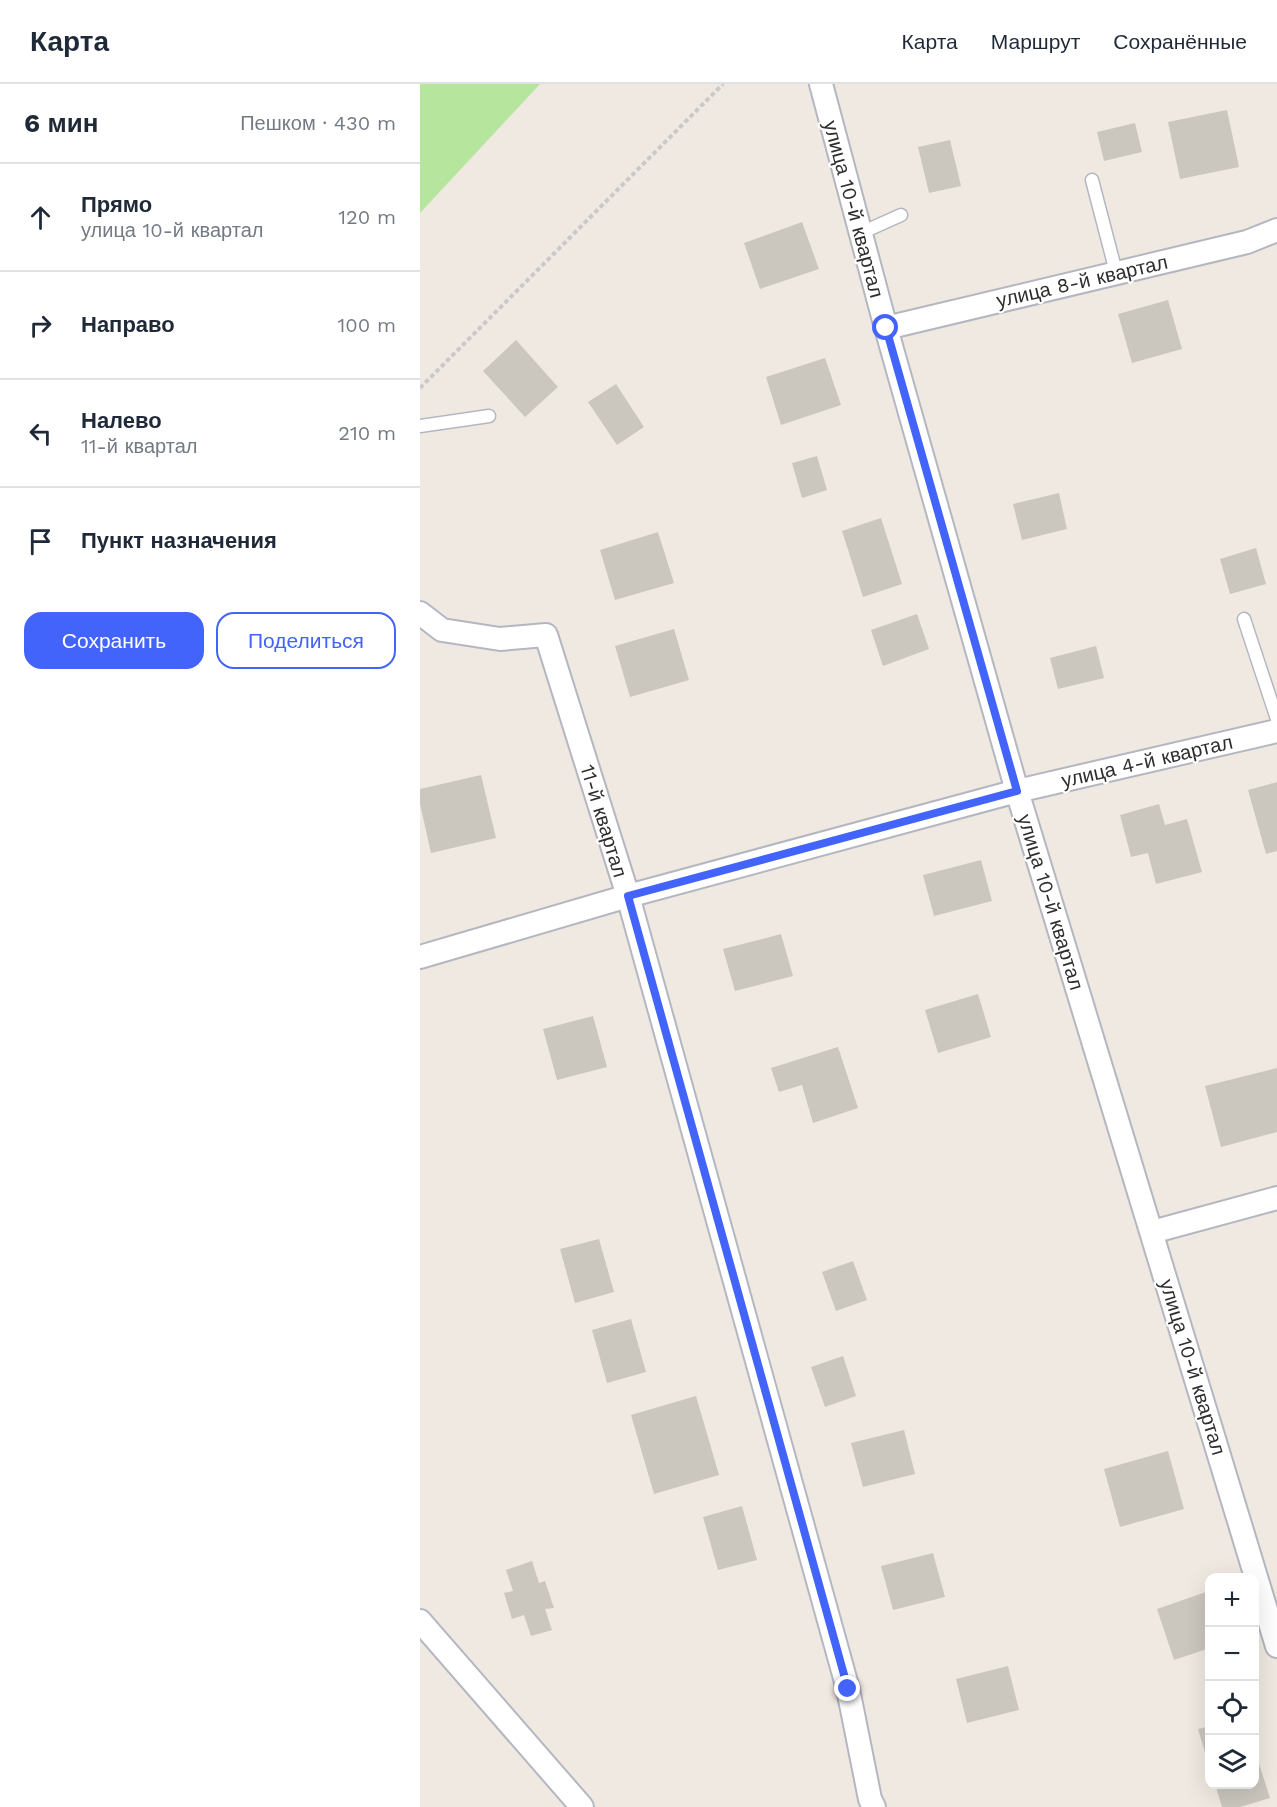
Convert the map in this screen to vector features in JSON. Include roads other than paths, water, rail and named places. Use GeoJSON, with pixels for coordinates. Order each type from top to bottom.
{"type":"FeatureCollection","features":[{"type":"Feature","properties":{"kind":"street","name":"улица 10-й квартал"},"geometry":{"type":"LineString","coordinates":[[821,84],[886,328],[1017,791],[1277,1646]]}},
{"type":"Feature","properties":{"kind":"street","name":"улица 8-й квартал"},"geometry":{"type":"LineString","coordinates":[[886,328],[1247,242],[1277,230]]}},
{"type":"Feature","properties":{"kind":"street","name":"11-й квартал"},"geometry":{"type":"LineString","coordinates":[[420,613],[442,630],[500,639],[546,635],[628,896],[848,1689],[870,1799],[874,1807]]}},
{"type":"Feature","properties":{"kind":"street","name":"улица 4-й квартал"},"geometry":{"type":"LineString","coordinates":[[420,957],[628,896],[1017,791],[1277,731]]}},
{"type":"Feature","properties":{"kind":"street"},"geometry":{"type":"LineString","coordinates":[[1152,1232],[1277,1198]]}},
{"type":"Feature","properties":{"kind":"street"},"geometry":{"type":"LineString","coordinates":[[420,1621],[582,1807]]}},
{"type":"Feature","properties":{"kind":"lane"},"geometry":{"type":"LineString","coordinates":[[1092,180],[1116,272]]}},
{"type":"Feature","properties":{"kind":"lane"},"geometry":{"type":"LineString","coordinates":[[861,233],[902,214]]}},
{"type":"Feature","properties":{"kind":"lane"},"geometry":{"type":"LineString","coordinates":[[420,426],[489,416]]}},
{"type":"Feature","properties":{"kind":"lane"},"geometry":{"type":"LineString","coordinates":[[1244,619],[1277,719]]}}]}
